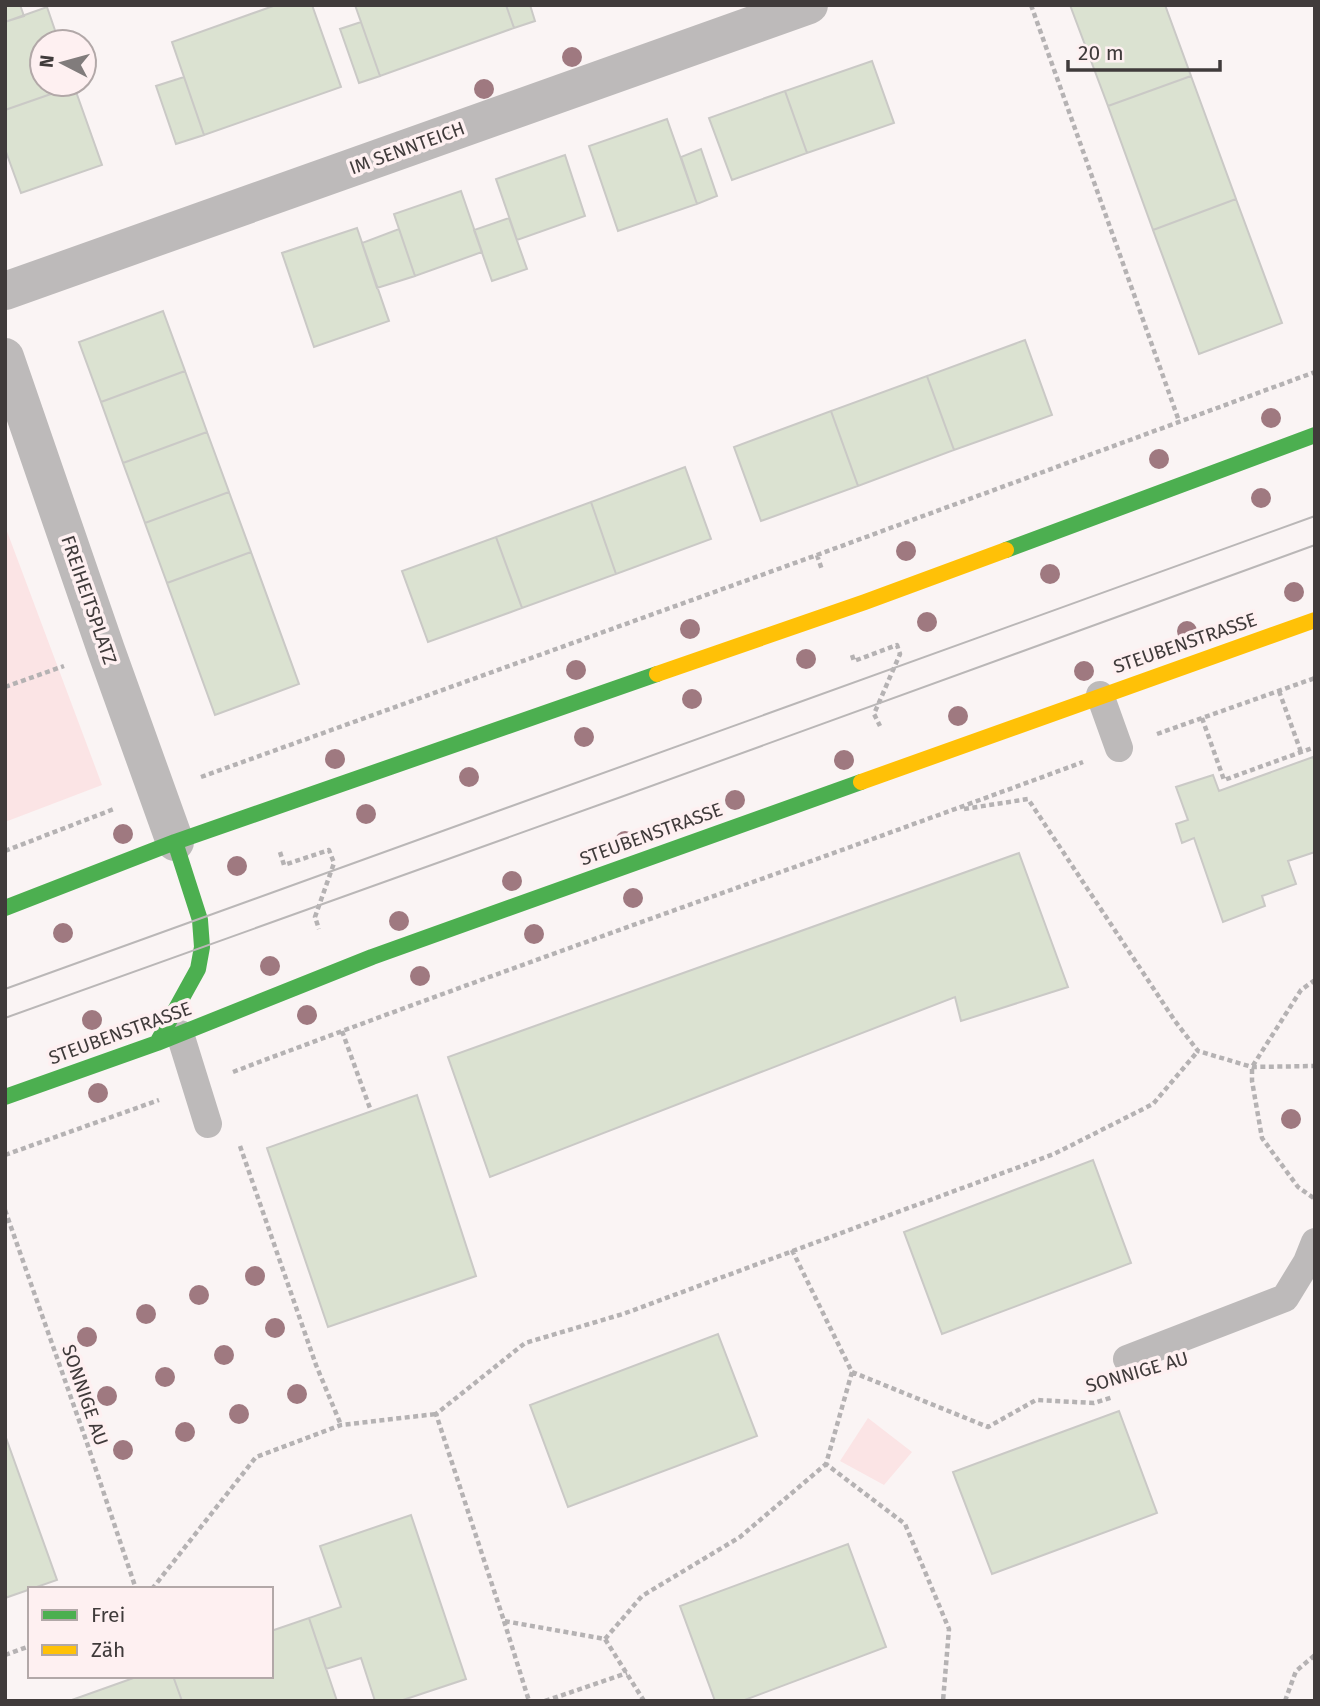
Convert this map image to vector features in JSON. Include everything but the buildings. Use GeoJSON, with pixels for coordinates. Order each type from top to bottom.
{"type":"FeatureCollection","features":[{"type":"Feature","properties":{"kind":"street","name":"IM SENNTEICH"},"geometry":{"type":"LineString","coordinates":[[5,291],[809,5]]}},
{"type":"Feature","properties":{"kind":"street","name":"FREIHEITSPLATZ"},"geometry":{"type":"LineString","coordinates":[[5,357],[175,842]]}},
{"type":"Feature","properties":{"kind":"street"},"geometry":{"type":"LineString","coordinates":[[5,908],[175,842],[837,612],[1315,435]]}},
{"type":"Feature","properties":{"kind":"street","name":"STEUBENSTRASSE"},"geometry":{"type":"LineString","coordinates":[[5,1097],[169,1038],[372,957],[1315,620]]}},
{"type":"Feature","properties":{"kind":"street"},"geometry":{"type":"LineString","coordinates":[[169,1038],[198,969],[202,947],[200,920],[175,842]]}},
{"type":"Feature","properties":{"kind":"lane"},"geometry":{"type":"LineString","coordinates":[[1100,695],[1119,748]]}},
{"type":"Feature","properties":{"kind":"lane"},"geometry":{"type":"LineString","coordinates":[[169,1038],[196,1086],[208,1124]]}},
{"type":"Feature","properties":{"kind":"lane"},"geometry":{"type":"LineString","coordinates":[[1127,1359],[1284,1298],[1307,1262],[1315,1242]]}},
{"type":"Feature","properties":{"kind":"path"},"geometry":{"type":"LineString","coordinates":[[1031,5],[1179,421]]}},
{"type":"Feature","properties":{"kind":"path"},"geometry":{"type":"LineString","coordinates":[[5,851],[1315,372]]}},
{"type":"Feature","properties":{"kind":"path"},"geometry":{"type":"LineString","coordinates":[[817,555],[854,660],[897,645],[900,654],[874,714],[879,727],[892,723]]}},
{"type":"Feature","properties":{"kind":"path"},"geometry":{"type":"LineString","coordinates":[[5,687],[106,650]]}},
{"type":"Feature","properties":{"kind":"path"},"geometry":{"type":"LineString","coordinates":[[5,1155],[1315,678]]}},
{"type":"Feature","properties":{"kind":"path"},"geometry":{"type":"LineString","coordinates":[[1279,691],[1301,752]]}},
{"type":"Feature","properties":{"kind":"path"},"geometry":{"type":"LineString","coordinates":[[1202,718],[1224,780],[1315,747]]}},
{"type":"Feature","properties":{"kind":"path"},"geometry":{"type":"LineString","coordinates":[[932,757],[950,811]]}},
{"type":"Feature","properties":{"kind":"path"},"geometry":{"type":"LineString","coordinates":[[950,811],[1028,799],[1175,1021],[1198,1051],[1252,1067],[1315,1066]]}},
{"type":"Feature","properties":{"kind":"path"},"geometry":{"type":"LineString","coordinates":[[266,810],[284,865],[329,850],[334,863],[315,918],[320,931]]}},
{"type":"Feature","properties":{"kind":"path"},"geometry":{"type":"LineString","coordinates":[[372,957],[393,1013]]}},
{"type":"Feature","properties":{"kind":"path"},"geometry":{"type":"LineString","coordinates":[[1315,980],[1301,990],[1252,1067],[1262,1138],[1298,1187],[1315,1199]]}},
{"type":"Feature","properties":{"kind":"path"},"geometry":{"type":"LineString","coordinates":[[342,1031],[371,1111]]}},
{"type":"Feature","properties":{"kind":"path"},"geometry":{"type":"LineString","coordinates":[[154,1587],[256,1457],[341,1425],[436,1414],[525,1343],[623,1314],[1054,1154],[1153,1104],[1198,1051]]}},
{"type":"Feature","properties":{"kind":"path"},"geometry":{"type":"LineString","coordinates":[[208,1124],[233,1124],[316,1365],[341,1425]]}},
{"type":"Feature","properties":{"kind":"path","name":"SONNIGE AU"},"geometry":{"type":"LineString","coordinates":[[5,1210],[135,1587]]}},
{"type":"Feature","properties":{"kind":"path"},"geometry":{"type":"LineString","coordinates":[[606,1639],[642,1596],[740,1537],[826,1464],[852,1372],[792,1250]]}},
{"type":"Feature","properties":{"kind":"path","name":"SONNIGE AU"},"geometry":{"type":"LineString","coordinates":[[852,1372],[988,1427],[1036,1400],[1094,1403],[1119,1395]]}},
{"type":"Feature","properties":{"kind":"path"},"geometry":{"type":"LineString","coordinates":[[436,1414],[529,1701]]}},
{"type":"Feature","properties":{"kind":"path"},"geometry":{"type":"LineString","coordinates":[[826,1464],[905,1524],[949,1629],[943,1701]]}},
{"type":"Feature","properties":{"kind":"path"},"geometry":{"type":"LineString","coordinates":[[504,1621],[606,1639],[644,1701]]}},
{"type":"Feature","properties":{"kind":"path"},"geometry":{"type":"LineString","coordinates":[[5,1655],[28,1647]]}},
{"type":"Feature","properties":{"kind":"path"},"geometry":{"type":"LineString","coordinates":[[1285,1701],[1296,1671],[1315,1655]]}},
{"type":"Feature","properties":{"kind":"path"},"geometry":{"type":"LineString","coordinates":[[545,1701],[627,1673]]}},
{"type":"Feature","properties":{"kind":"shaded area"},"geometry":{"type":"Polygon","coordinates":[[[5,526],[102,785],[5,822],[5,526]]]}},
{"type":"Feature","properties":{"kind":"shaded area"},"geometry":{"type":"Polygon","coordinates":[[[868,1418],[912,1452],[884,1485],[840,1461],[868,1418]]]}},
{"type":"Feature","properties":{"kind":"tram line"},"geometry":{"type":"LineString","coordinates":[[5,989],[1315,516]]}},
{"type":"Feature","properties":{"kind":"tram line"},"geometry":{"type":"LineString","coordinates":[[5,1018],[1315,545]]}},
{"type":"Feature","properties":{"kind":"traffic: fast"},"geometry":{"type":"LineString","coordinates":[[1006,550],[1315,435]]}},
{"type":"Feature","properties":{"kind":"traffic: fast"},"geometry":{"type":"LineString","coordinates":[[5,908],[175,842],[657,674]]}},
{"type":"Feature","properties":{"kind":"traffic: fast"},"geometry":{"type":"LineString","coordinates":[[5,1097],[157,1043],[372,957],[861,782]]}},
{"type":"Feature","properties":{"kind":"traffic: fast"},"geometry":{"type":"LineString","coordinates":[[157,1043],[198,969],[202,947],[200,920],[175,842]]}},
{"type":"Feature","properties":{"kind":"traffic: slow"},"geometry":{"type":"LineString","coordinates":[[657,674],[1006,550]]}},
{"type":"Feature","properties":{"kind":"traffic: slow"},"geometry":{"type":"LineString","coordinates":[[861,782],[1315,620]]}}]}
